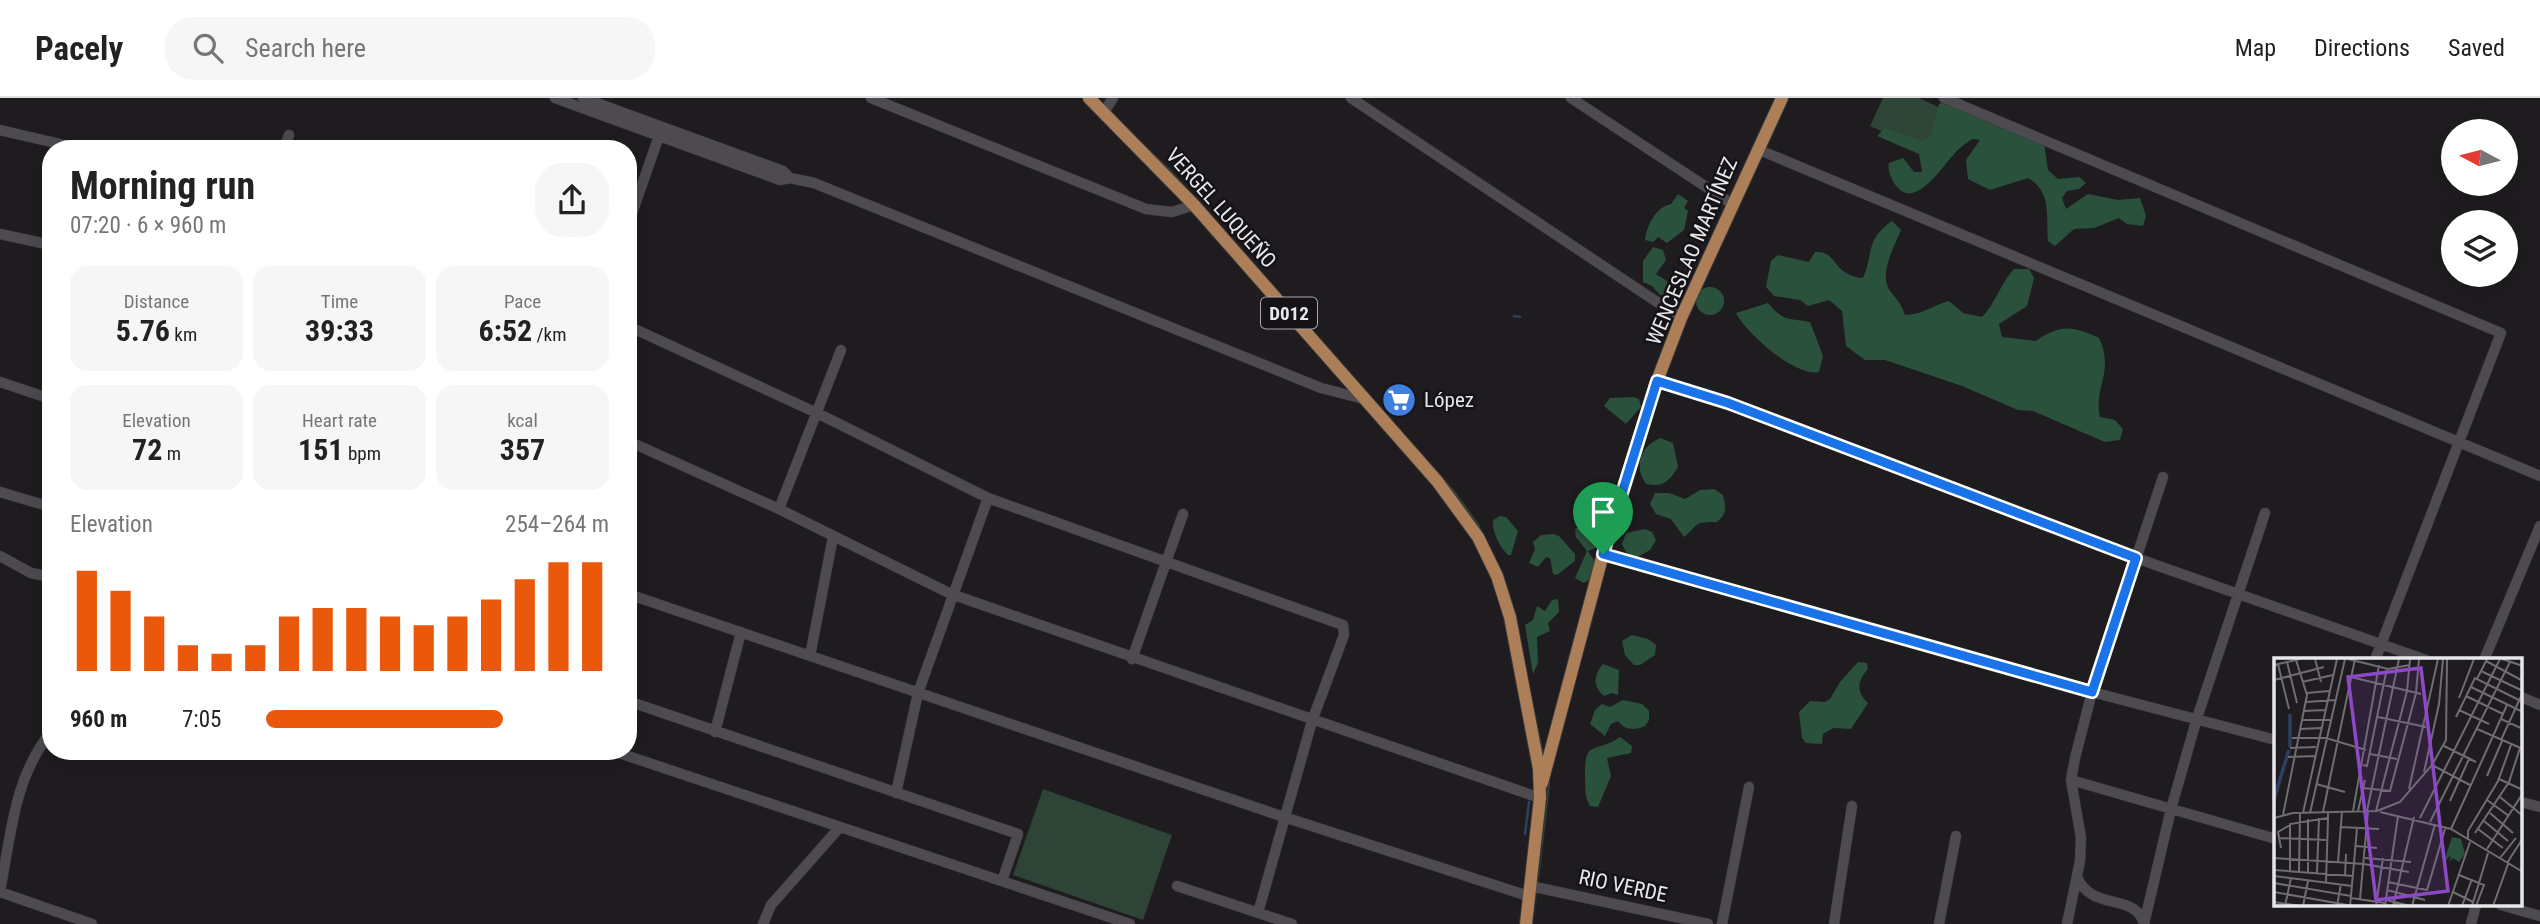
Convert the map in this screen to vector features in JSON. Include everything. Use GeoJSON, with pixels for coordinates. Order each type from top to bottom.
{"type":"FeatureCollection","features":[{"type":"Feature","properties":{"kind":"main road","name":"VERGEL LUQUEÑO"},"geometry":{"type":"LineString","coordinates":[[1089,98],[1194,205],[1467,519],[1490,560],[1510,617],[1540,792]]}},
{"type":"Feature","properties":{"kind":"main road","name":"WENCESLAO MARTÍNEZ"},"geometry":{"type":"LineString","coordinates":[[1540,792],[1603,554],[1657,381],[1681,318],[1782,98]]}},
{"type":"Feature","properties":{"kind":"main road","name":"D012"},"geometry":{"type":"LineString","coordinates":[[1526,924],[1540,792]]}},
{"type":"Feature","properties":{"kind":"street"},"geometry":{"type":"LineString","coordinates":[[555,98],[661,132]]}},
{"type":"Feature","properties":{"kind":"street"},"geometry":{"type":"LineString","coordinates":[[583,98],[780,180],[790,178],[814,183],[1321,388],[1364,399]]}},
{"type":"Feature","properties":{"kind":"street"},"geometry":{"type":"LineString","coordinates":[[871,98],[1146,209],[1172,212],[1194,205]]}},
{"type":"Feature","properties":{"kind":"street"},"geometry":{"type":"LineString","coordinates":[[1104,111],[1113,98]]}},
{"type":"Feature","properties":{"kind":"street"},"geometry":{"type":"LineString","coordinates":[[1351,98],[1681,318]]}},
{"type":"Feature","properties":{"kind":"street"},"geometry":{"type":"LineString","coordinates":[[1571,98],[1732,204]]}},
{"type":"Feature","properties":{"kind":"street"},"geometry":{"type":"LineString","coordinates":[[1944,98],[2501,333],[2461,443],[2379,642],[2375,658]]}},
{"type":"Feature","properties":{"kind":"street"},"geometry":{"type":"LineString","coordinates":[[0,130],[43,140]]}},
{"type":"Feature","properties":{"kind":"street"},"geometry":{"type":"LineString","coordinates":[[637,200],[661,132]]}},
{"type":"Feature","properties":{"kind":"street"},"geometry":{"type":"LineString","coordinates":[[287,140],[289,135]]}},
{"type":"Feature","properties":{"kind":"street"},"geometry":{"type":"LineString","coordinates":[[1757,149],[2540,476]]}},
{"type":"Feature","properties":{"kind":"street"},"geometry":{"type":"LineString","coordinates":[[0,234],[42,243]]}},
{"type":"Feature","properties":{"kind":"street"},"geometry":{"type":"LineString","coordinates":[[637,330],[817,413],[988,498],[1343,625],[1344,635],[1312,721],[1258,913]]}},
{"type":"Feature","properties":{"kind":"street"},"geometry":{"type":"LineString","coordinates":[[779,509],[841,350]]}},
{"type":"Feature","properties":{"kind":"street"},"geometry":{"type":"LineString","coordinates":[[1657,381],[1728,403],[2136,558],[2421,658]]}},
{"type":"Feature","properties":{"kind":"street"},"geometry":{"type":"LineString","coordinates":[[0,382],[42,396]]}},
{"type":"Feature","properties":{"kind":"street"},"geometry":{"type":"LineString","coordinates":[[637,445],[779,509],[951,594],[1312,721],[1540,792]]}},
{"type":"Feature","properties":{"kind":"street"},"geometry":{"type":"LineString","coordinates":[[2067,924],[2077,877],[2081,838],[2071,780],[2092,692],[2163,477]]}},
{"type":"Feature","properties":{"kind":"street"},"geometry":{"type":"LineString","coordinates":[[0,492],[42,504]]}},
{"type":"Feature","properties":{"kind":"street"},"geometry":{"type":"LineString","coordinates":[[896,793],[918,693],[951,594],[988,498]]}},
{"type":"Feature","properties":{"kind":"street"},"geometry":{"type":"LineString","coordinates":[[2144,924],[2171,809],[2197,718],[2265,513]]}},
{"type":"Feature","properties":{"kind":"street"},"geometry":{"type":"LineString","coordinates":[[1132,659],[1183,514]]}},
{"type":"Feature","properties":{"kind":"street"},"geometry":{"type":"LineString","coordinates":[[2485,658],[2540,526]]}},
{"type":"Feature","properties":{"kind":"street"},"geometry":{"type":"LineString","coordinates":[[810,656],[833,537]]}},
{"type":"Feature","properties":{"kind":"street"},"geometry":{"type":"LineString","coordinates":[[1603,554],[2092,692],[2274,739]]}},
{"type":"Feature","properties":{"kind":"street"},"geometry":{"type":"LineString","coordinates":[[0,556],[31,573],[42,575]]}},
{"type":"Feature","properties":{"kind":"street","name":"RIO VERDE"},"geometry":{"type":"LineString","coordinates":[[637,597],[1284,817],[1529,891],[1708,924]]}},
{"type":"Feature","properties":{"kind":"street"},"geometry":{"type":"LineString","coordinates":[[715,732],[741,632]]}},
{"type":"Feature","properties":{"kind":"street"},"geometry":{"type":"LineString","coordinates":[[2522,697],[2540,705]]}},
{"type":"Feature","properties":{"kind":"street"},"geometry":{"type":"LineString","coordinates":[[637,704],[1018,834],[1002,881]]}},
{"type":"Feature","properties":{"kind":"street"},"geometry":{"type":"LineString","coordinates":[[42,743],[24,774],[0,891],[92,924]]}},
{"type":"Feature","properties":{"kind":"street"},"geometry":{"type":"LineString","coordinates":[[637,759],[1130,924]]}},
{"type":"Feature","properties":{"kind":"street"},"geometry":{"type":"LineString","coordinates":[[2071,780],[2274,838]]}},
{"type":"Feature","properties":{"kind":"street"},"geometry":{"type":"LineString","coordinates":[[1722,924],[1749,787]]}},
{"type":"Feature","properties":{"kind":"street"},"geometry":{"type":"LineString","coordinates":[[2522,802],[2540,807]]}},
{"type":"Feature","properties":{"kind":"street"},"geometry":{"type":"LineString","coordinates":[[1834,924],[1852,806]]}},
{"type":"Feature","properties":{"kind":"street"},"geometry":{"type":"LineString","coordinates":[[763,924],[771,905],[840,827]]}},
{"type":"Feature","properties":{"kind":"street"},"geometry":{"type":"LineString","coordinates":[[1939,924],[1956,836]]}},
{"type":"Feature","properties":{"kind":"street"},"geometry":{"type":"LineString","coordinates":[[2077,877],[2092,896],[2134,908],[2144,924]]}},
{"type":"Feature","properties":{"kind":"street"},"geometry":{"type":"LineString","coordinates":[[1177,886],[1292,924]]}},
{"type":"Feature","properties":{"kind":"street"},"geometry":{"type":"LineString","coordinates":[[2471,924],[2476,906]]}},
{"type":"Feature","properties":{"kind":"street"},"geometry":{"type":"LineString","coordinates":[[2505,906],[2540,916]]}},
{"type":"Feature","properties":{"kind":"green space"},"geometry":{"type":"Polygon","coordinates":[[[1095,98],[1170,169],[1454,490],[1479,524],[1507,584],[1517,628],[1477,526],[1452,491],[1095,98]]]}},
{"type":"Feature","properties":{"kind":"green space"},"geometry":{"type":"Polygon","coordinates":[[[1883,98],[1919,98],[1947,111],[1928,152],[1870,126],[1883,98]]]}},
{"type":"Feature","properties":{"kind":"green space"},"geometry":{"type":"Polygon","coordinates":[[[1953,99],[2044,143],[2048,170],[2058,179],[2079,177],[2086,183],[2079,189],[2067,191],[2062,198],[2066,209],[2088,194],[2118,200],[2140,198],[2146,216],[2143,226],[2127,224],[2119,218],[2094,228],[2074,229],[2055,246],[2048,241],[2046,205],[2036,184],[2028,178],[1990,190],[1968,179],[1966,160],[1980,140],[1972,139],[1961,147],[1921,189],[1904,193],[1893,182],[1889,163],[1903,158],[1914,172],[1922,172],[1919,154],[1877,136],[1885,128],[1923,141],[1931,136],[1939,104],[1953,99]]]}},
{"type":"Feature","properties":{"kind":"green space"},"geometry":{"type":"Polygon","coordinates":[[[1678,194],[1688,201],[1684,208],[1688,211],[1684,230],[1667,243],[1658,237],[1653,242],[1645,240],[1653,218],[1661,209],[1671,204],[1678,194]]]}},
{"type":"Feature","properties":{"kind":"green space"},"geometry":{"type":"Polygon","coordinates":[[[1892,221],[1901,230],[1889,260],[1886,277],[1890,291],[1905,315],[1949,301],[1963,313],[1982,317],[2014,269],[2029,269],[2034,278],[2027,306],[1999,324],[2002,337],[2036,341],[2060,329],[2074,329],[2099,338],[2105,361],[2099,397],[2100,417],[2115,420],[2123,429],[2120,440],[2105,442],[2033,411],[2018,410],[1962,386],[1885,360],[1865,360],[1846,346],[1842,311],[1829,300],[1808,306],[1800,300],[1774,296],[1766,287],[1771,261],[1778,255],[1809,262],[1815,252],[1822,252],[1845,272],[1863,278],[1874,241],[1892,221]]]}},
{"type":"Feature","properties":{"kind":"green space"},"geometry":{"type":"Polygon","coordinates":[[[1653,247],[1663,250],[1666,260],[1656,274],[1667,281],[1668,286],[1677,287],[1675,296],[1660,295],[1652,286],[1643,282],[1643,261],[1653,247]]]}},
{"type":"Feature","properties":{"kind":"green space"},"geometry":{"type":"Polygon","coordinates":[[[1710,287],[1720,291],[1724,301],[1720,311],[1710,315],[1700,311],[1696,301],[1700,291],[1710,287]]]}},
{"type":"Feature","properties":{"kind":"green space"},"geometry":{"type":"Polygon","coordinates":[[[1768,303],[1782,316],[1810,322],[1823,356],[1819,372],[1797,368],[1772,352],[1736,313],[1768,303]]]}},
{"type":"Feature","properties":{"kind":"green space"},"geometry":{"type":"Polygon","coordinates":[[[1610,398],[1639,399],[1641,407],[1626,424],[1604,406],[1610,398]]]}},
{"type":"Feature","properties":{"kind":"green space"},"geometry":{"type":"Polygon","coordinates":[[[1660,438],[1673,443],[1678,467],[1665,482],[1657,485],[1646,484],[1640,471],[1641,458],[1647,447],[1660,438]]]}},
{"type":"Feature","properties":{"kind":"green space"},"geometry":{"type":"Polygon","coordinates":[[[1714,489],[1723,495],[1723,516],[1717,522],[1698,524],[1684,537],[1671,519],[1656,514],[1650,504],[1655,493],[1669,493],[1685,499],[1700,490],[1714,489]]]}},
{"type":"Feature","properties":{"kind":"green space"},"geometry":{"type":"Polygon","coordinates":[[[1500,516],[1506,517],[1518,531],[1511,555],[1502,548],[1494,530],[1493,520],[1500,516]]]}},
{"type":"Feature","properties":{"kind":"green space"},"geometry":{"type":"Polygon","coordinates":[[[1586,524],[1598,541],[1598,547],[1588,551],[1595,562],[1590,579],[1584,583],[1575,578],[1587,551],[1576,537],[1575,529],[1586,524]]]}},
{"type":"Feature","properties":{"kind":"green space"},"geometry":{"type":"Polygon","coordinates":[[[1645,529],[1652,532],[1656,540],[1650,550],[1636,558],[1626,552],[1622,544],[1626,533],[1645,529]]]}},
{"type":"Feature","properties":{"kind":"green space"},"geometry":{"type":"Polygon","coordinates":[[[1554,534],[1575,554],[1575,561],[1557,575],[1553,574],[1550,558],[1546,557],[1538,567],[1529,563],[1535,549],[1533,542],[1541,535],[1554,534]]]}},
{"type":"Feature","properties":{"kind":"green space"},"geometry":{"type":"Polygon","coordinates":[[[1558,599],[1559,612],[1548,623],[1550,631],[1537,637],[1538,663],[1533,674],[1525,625],[1533,620],[1537,606],[1545,611],[1552,600],[1558,599]]]}},
{"type":"Feature","properties":{"kind":"green space"},"geometry":{"type":"Polygon","coordinates":[[[1632,635],[1648,639],[1656,645],[1655,655],[1640,665],[1634,665],[1625,655],[1622,641],[1632,635]]]}},
{"type":"Feature","properties":{"kind":"green space"},"geometry":{"type":"Polygon","coordinates":[[[1520,642],[1550,784],[1534,924],[1548,784],[1520,642]]]}},
{"type":"Feature","properties":{"kind":"green space"},"geometry":{"type":"Polygon","coordinates":[[[1858,662],[1867,663],[1868,669],[1859,686],[1861,695],[1868,703],[1851,729],[1833,728],[1823,734],[1822,744],[1806,743],[1802,738],[1799,712],[1810,701],[1825,702],[1830,699],[1840,682],[1858,662]]]}},
{"type":"Feature","properties":{"kind":"green space"},"geometry":{"type":"Polygon","coordinates":[[[1603,664],[1619,670],[1618,695],[1612,693],[1604,696],[1596,685],[1596,677],[1603,664]]]}},
{"type":"Feature","properties":{"kind":"green space"},"geometry":{"type":"Polygon","coordinates":[[[1623,700],[1642,704],[1649,711],[1649,720],[1645,726],[1630,729],[1618,721],[1611,724],[1605,736],[1590,724],[1595,710],[1602,704],[1610,707],[1623,700]]]}},
{"type":"Feature","properties":{"kind":"green space"},"geometry":{"type":"Polygon","coordinates":[[[1620,737],[1632,746],[1631,753],[1607,758],[1611,776],[1598,807],[1590,806],[1586,793],[1586,757],[1592,749],[1620,737]]]}},
{"type":"Feature","properties":{"kind":"green space"},"geometry":{"type":"Polygon","coordinates":[[[1043,789],[1172,835],[1143,920],[1013,875],[1043,789]]]}},
{"type":"Feature","properties":{"kind":"waterway"},"geometry":{"type":"LineString","coordinates":[[1514,316],[1520,317]]}},
{"type":"Feature","properties":{"kind":"waterway"},"geometry":{"type":"LineString","coordinates":[[1620,525],[1624,511]]}},
{"type":"Feature","properties":{"kind":"waterway"},"geometry":{"type":"LineString","coordinates":[[1525,834],[1529,802]]}},
{"type":"Feature","properties":{"kind":"place","name":"López"},"geometry":{"type":"Point","coordinates":[1399,400]}},
{"type":"Feature","properties":{"kind":"route"},"geometry":{"type":"LineString","coordinates":[[1657,381],[1728,403],[2136,558],[2092,692],[1603,554],[1657,381]]}}]}
